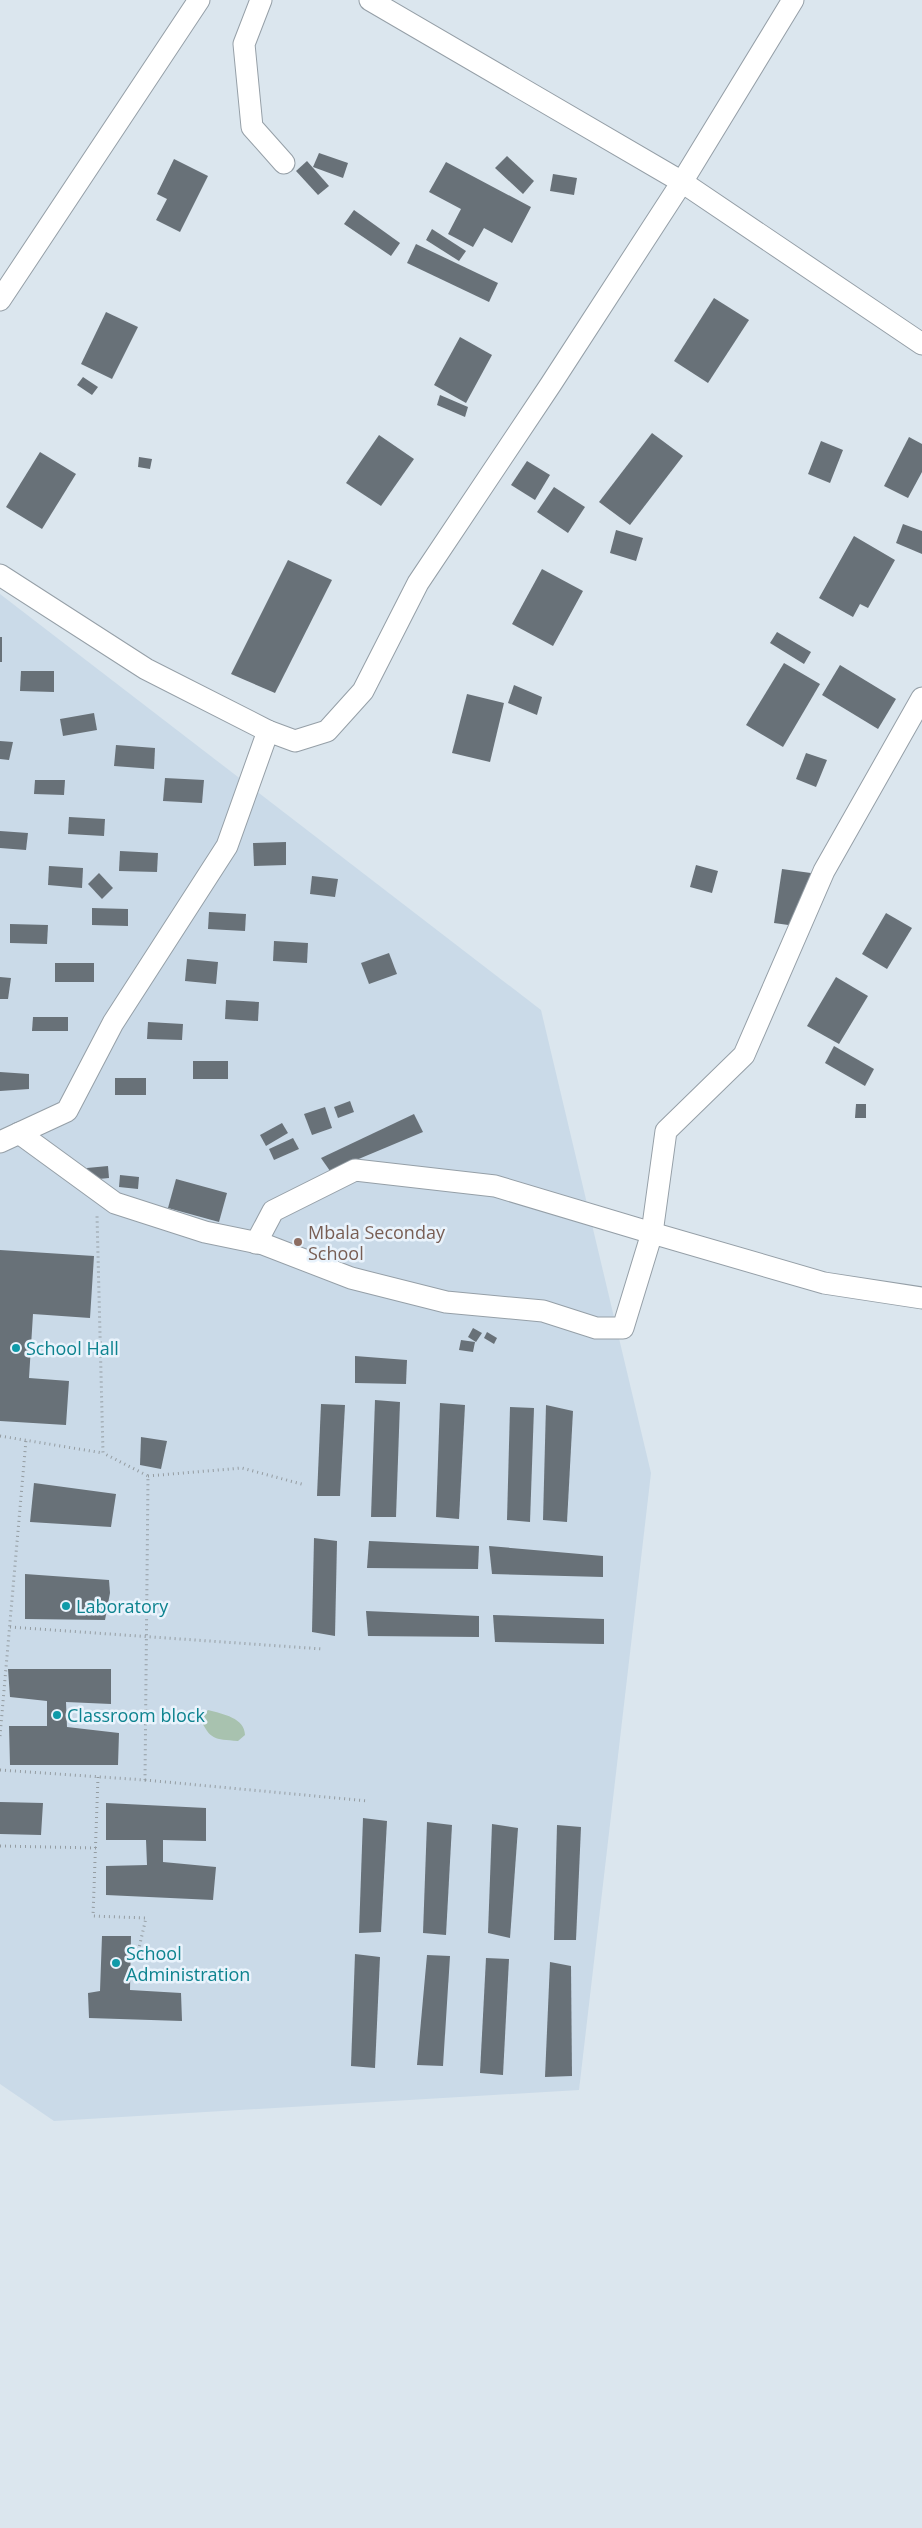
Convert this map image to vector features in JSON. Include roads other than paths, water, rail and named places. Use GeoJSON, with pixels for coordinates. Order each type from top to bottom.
{"type":"FeatureCollection","features":[{"type":"Feature","properties":{"kind":"street"},"geometry":{"type":"LineString","coordinates":[[0,300],[199,0]]}},
{"type":"Feature","properties":{"kind":"street"},"geometry":{"type":"LineString","coordinates":[[261,0],[244,44],[252,127],[284,163]]}},
{"type":"Feature","properties":{"kind":"street"},"geometry":{"type":"LineString","coordinates":[[370,0],[682,182],[922,344]]}},
{"type":"Feature","properties":{"kind":"street"},"geometry":{"type":"LineString","coordinates":[[0,575],[146,669],[268,731],[295,740],[327,731],[363,691],[418,583],[551,384],[682,182],[793,0]]}},
{"type":"Feature","properties":{"kind":"street"},"geometry":{"type":"LineString","coordinates":[[19,1133],[114,1203],[205,1232],[256,1243],[351,1278],[446,1302],[544,1311],[596,1328],[623,1328],[652,1233],[666,1131],[744,1055],[824,871],[922,698]]}},
{"type":"Feature","properties":{"kind":"street"},"geometry":{"type":"LineString","coordinates":[[0,1142],[67,1111],[113,1023],[227,846],[268,731]]}},
{"type":"Feature","properties":{"kind":"street"},"geometry":{"type":"LineString","coordinates":[[256,1243],[273,1211],[355,1170],[495,1186],[824,1283],[922,1298]]}},
{"type":"Feature","properties":{"kind":"place","name":"Mbala Seconday School"},"geometry":{"type":"Point","coordinates":[298,1242]}},
{"type":"Feature","properties":{"kind":"place","name":"School Hall"},"geometry":{"type":"Point","coordinates":[16,1348]}},
{"type":"Feature","properties":{"kind":"place","name":"Laboratory"},"geometry":{"type":"Point","coordinates":[66,1606]}},
{"type":"Feature","properties":{"kind":"place","name":"Classroom block"},"geometry":{"type":"Point","coordinates":[57,1715]}},
{"type":"Feature","properties":{"kind":"place","name":"School Administration"},"geometry":{"type":"Point","coordinates":[116,1963]}}]}
